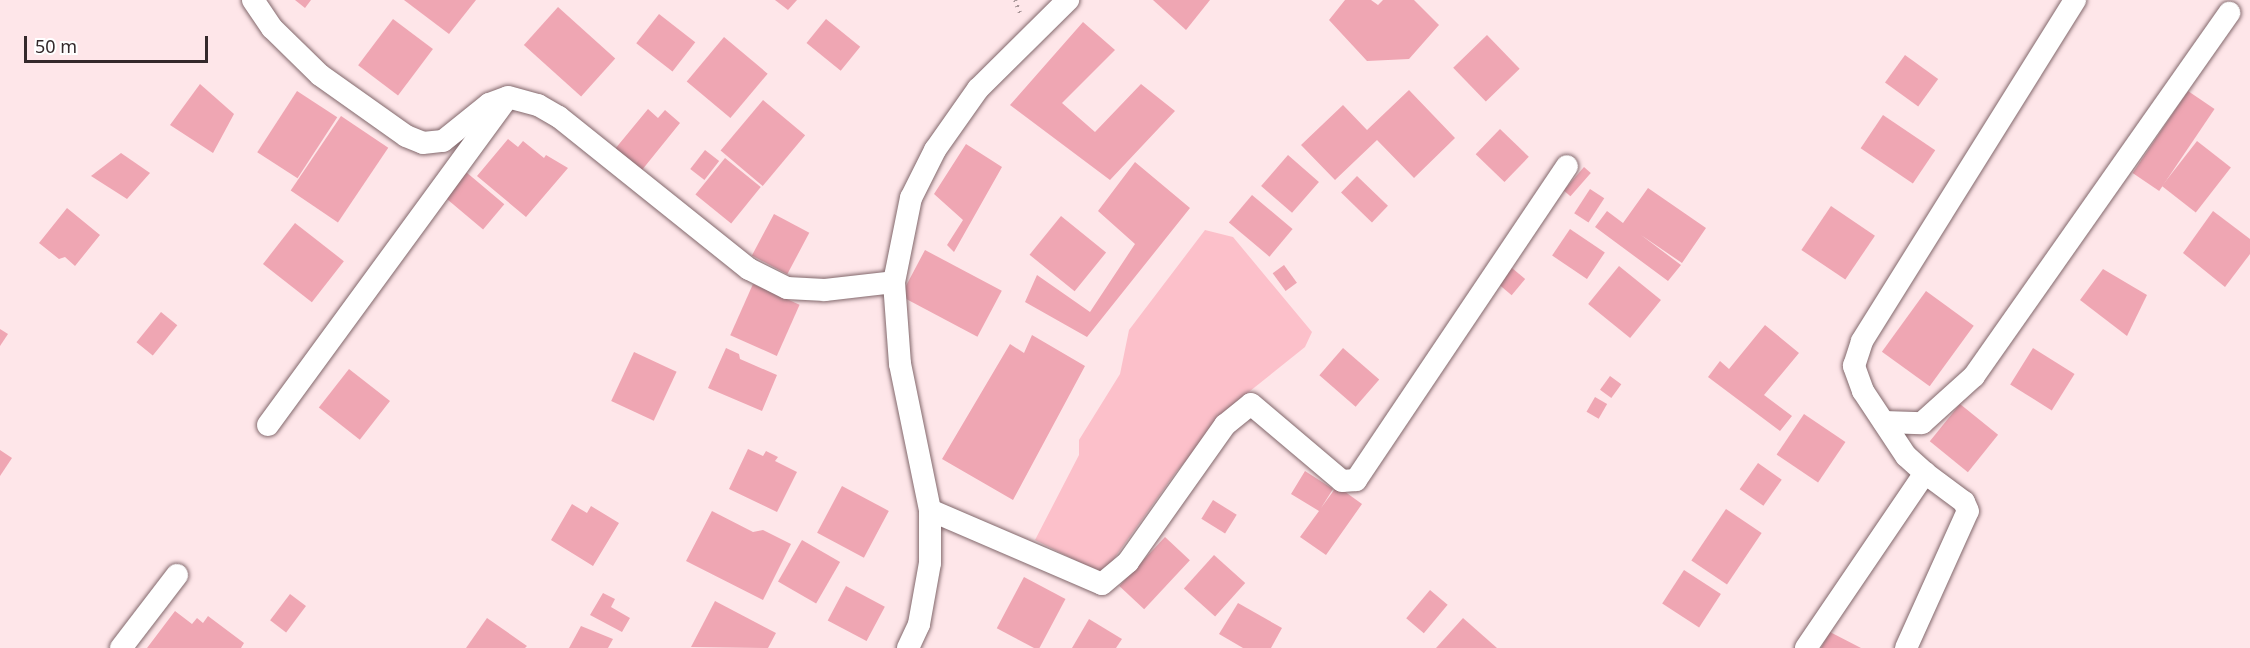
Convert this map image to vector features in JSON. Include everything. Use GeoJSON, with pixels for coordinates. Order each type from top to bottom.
{"type":"FeatureCollection","features":[{"type":"Feature","properties":{"kind":"street"},"geometry":{"type":"LineString","coordinates":[[254,0],[272,28],[320,75],[406,136],[423,143],[443,141],[489,104],[508,98],[538,105],[559,117],[749,268],[787,288],[825,290],[894,282]]}},
{"type":"Feature","properties":{"kind":"street"},"geometry":{"type":"LineString","coordinates":[[908,648],[919,624],[930,563],[930,510],[900,364],[894,282],[911,198],[935,150],[978,89],[1068,0]]}},
{"type":"Feature","properties":{"kind":"street"},"geometry":{"type":"LineString","coordinates":[[1906,648],[1968,511],[1964,502],[1906,456],[1863,391],[1854,366],[1862,341],[2075,0]]}},
{"type":"Feature","properties":{"kind":"street"},"geometry":{"type":"LineString","coordinates":[[1884,422],[1922,423],[1974,376],[2229,13]]}},
{"type":"Feature","properties":{"kind":"street"},"geometry":{"type":"LineString","coordinates":[[268,425],[508,98]]}},
{"type":"Feature","properties":{"kind":"street"},"geometry":{"type":"LineString","coordinates":[[930,510],[1102,584],[1128,562],[1225,425],[1251,404],[1342,481],[1356,480],[1567,166]]}},
{"type":"Feature","properties":{"kind":"street"},"geometry":{"type":"LineString","coordinates":[[1806,648],[1925,473]]}},
{"type":"Feature","properties":{"kind":"street"},"geometry":{"type":"LineString","coordinates":[[121,648],[177,575]]}},
{"type":"Feature","properties":{"kind":"shaded area"},"geometry":{"type":"Polygon","coordinates":[[[1205,230],[1233,237],[1312,332],[1305,347],[1240,399],[1176,472],[1103,574],[1035,540],[1079,455],[1079,440],[1120,374],[1129,330],[1205,230]]]}},
{"type":"Feature","properties":{"kind":"building"},"geometry":{"type":"Polygon","coordinates":[[[295,0],[311,0],[305,8],[295,0]]]}},
{"type":"Feature","properties":{"kind":"building"},"geometry":{"type":"Polygon","coordinates":[[[404,0],[476,0],[449,34],[404,0]]]}},
{"type":"Feature","properties":{"kind":"building"},"geometry":{"type":"Polygon","coordinates":[[[775,0],[797,0],[788,10],[775,0]]]}},
{"type":"Feature","properties":{"kind":"building"},"geometry":{"type":"Polygon","coordinates":[[[1153,0],[1210,0],[1186,30],[1153,0]]]}},
{"type":"Feature","properties":{"kind":"building"},"geometry":{"type":"Polygon","coordinates":[[[1345,0],[1371,0],[1378,5],[1383,0],[1414,0],[1439,25],[1409,59],[1367,61],[1329,20],[1345,0]]]}},
{"type":"Feature","properties":{"kind":"building"},"geometry":{"type":"Polygon","coordinates":[[[558,7],[615,59],[581,96],[524,45],[558,7]]]}},
{"type":"Feature","properties":{"kind":"building"},"geometry":{"type":"Polygon","coordinates":[[[659,14],[695,42],[672,71],[636,43],[659,14]]]}},
{"type":"Feature","properties":{"kind":"building"},"geometry":{"type":"Polygon","coordinates":[[[393,19],[433,49],[398,95],[358,65],[393,19]]]}},
{"type":"Feature","properties":{"kind":"building"},"geometry":{"type":"Polygon","coordinates":[[[826,19],[860,47],[841,71],[806,43],[826,19]]]}},
{"type":"Feature","properties":{"kind":"building"},"geometry":{"type":"Polygon","coordinates":[[[1083,22],[1115,50],[1062,103],[1095,132],[1141,84],[1175,111],[1110,180],[1010,105],[1083,22]]]}},
{"type":"Feature","properties":{"kind":"building"},"geometry":{"type":"Polygon","coordinates":[[[1487,35],[1520,69],[1486,101],[1453,68],[1487,35]]]}},
{"type":"Feature","properties":{"kind":"building"},"geometry":{"type":"Polygon","coordinates":[[[724,37],[768,74],[730,118],[687,81],[724,37]]]}},
{"type":"Feature","properties":{"kind":"building"},"geometry":{"type":"Polygon","coordinates":[[[1905,55],[1938,79],[1918,107],[1885,83],[1905,55]]]}},
{"type":"Feature","properties":{"kind":"building"},"geometry":{"type":"Polygon","coordinates":[[[200,84],[234,114],[213,153],[170,125],[200,84]]]}},
{"type":"Feature","properties":{"kind":"building"},"geometry":{"type":"Polygon","coordinates":[[[1409,90],[1455,138],[1414,178],[1377,140],[1335,180],[1301,145],[1343,105],[1367,130],[1409,90]]]}},
{"type":"Feature","properties":{"kind":"building"},"geometry":{"type":"Polygon","coordinates":[[[297,91],[337,117],[297,178],[257,152],[297,91]]]}},
{"type":"Feature","properties":{"kind":"building"},"geometry":{"type":"Polygon","coordinates":[[[2188,91],[2215,109],[2159,191],[2133,173],[2188,91]]]}},
{"type":"Feature","properties":{"kind":"building"},"geometry":{"type":"Polygon","coordinates":[[[763,100],[805,135],[763,186],[721,151],[763,100]]]}},
{"type":"Feature","properties":{"kind":"building"},"geometry":{"type":"Polygon","coordinates":[[[648,109],[658,118],[665,110],[680,123],[642,170],[615,149],[648,109]]]}},
{"type":"Feature","properties":{"kind":"building"},"geometry":{"type":"Polygon","coordinates":[[[1883,115],[1935,150],[1913,183],[1861,148],[1883,115]]]}},
{"type":"Feature","properties":{"kind":"building"},"geometry":{"type":"Polygon","coordinates":[[[341,116],[388,148],[338,222],[291,191],[341,116]]]}},
{"type":"Feature","properties":{"kind":"building"},"geometry":{"type":"Polygon","coordinates":[[[1500,129],[1529,157],[1504,182],[1476,154],[1500,129]]]}},
{"type":"Feature","properties":{"kind":"building"},"geometry":{"type":"Polygon","coordinates":[[[508,139],[518,147],[523,141],[544,158],[546,155],[568,168],[526,217],[477,176],[508,139]]]}},
{"type":"Feature","properties":{"kind":"building"},"geometry":{"type":"Polygon","coordinates":[[[2197,141],[2231,167],[2196,212],[2162,186],[2197,141]]]}},
{"type":"Feature","properties":{"kind":"building"},"geometry":{"type":"Polygon","coordinates":[[[966,144],[1002,167],[954,252],[947,245],[963,220],[934,194],[966,144]]]}},
{"type":"Feature","properties":{"kind":"building"},"geometry":{"type":"Polygon","coordinates":[[[705,150],[719,161],[704,180],[690,169],[705,150]]]}},
{"type":"Feature","properties":{"kind":"building"},"geometry":{"type":"Polygon","coordinates":[[[121,153],[150,173],[127,199],[91,176],[121,153]]]}},
{"type":"Feature","properties":{"kind":"building"},"geometry":{"type":"Polygon","coordinates":[[[1288,155],[1319,182],[1292,213],[1261,186],[1288,155]]]}},
{"type":"Feature","properties":{"kind":"building"},"geometry":{"type":"Polygon","coordinates":[[[725,158],[761,187],[731,223],[695,195],[725,158]]]}},
{"type":"Feature","properties":{"kind":"building"},"geometry":{"type":"Polygon","coordinates":[[[1135,162],[1190,208],[1087,337],[1025,302],[1037,275],[1090,312],[1135,244],[1098,211],[1135,162]]]}},
{"type":"Feature","properties":{"kind":"building"},"geometry":{"type":"Polygon","coordinates":[[[1584,167],[1591,173],[1570,196],[1564,190],[1584,167]]]}},
{"type":"Feature","properties":{"kind":"building"},"geometry":{"type":"Polygon","coordinates":[[[466,172],[504,204],[483,229],[445,197],[466,172]]]}},
{"type":"Feature","properties":{"kind":"building"},"geometry":{"type":"Polygon","coordinates":[[[1357,176],[1388,206],[1372,222],[1341,193],[1357,176]]]}},
{"type":"Feature","properties":{"kind":"building"},"geometry":{"type":"Polygon","coordinates":[[[1648,188],[1706,228],[1682,263],[1641,235],[1681,265],[1668,281],[1595,227],[1607,211],[1623,223],[1648,188]]]}},
{"type":"Feature","properties":{"kind":"building"},"geometry":{"type":"Polygon","coordinates":[[[1590,189],[1604,198],[1588,223],[1574,213],[1590,189]]]}},
{"type":"Feature","properties":{"kind":"building"},"geometry":{"type":"Polygon","coordinates":[[[1252,195],[1293,229],[1269,257],[1229,223],[1252,195]]]}},
{"type":"Feature","properties":{"kind":"building"},"geometry":{"type":"Polygon","coordinates":[[[1831,206],[1875,236],[1845,280],[1801,250],[1831,206]]]}},
{"type":"Feature","properties":{"kind":"building"},"geometry":{"type":"Polygon","coordinates":[[[67,208],[100,235],[75,266],[65,257],[59,259],[39,243],[67,208]]]}},
{"type":"Feature","properties":{"kind":"building"},"geometry":{"type":"Polygon","coordinates":[[[2213,211],[2250,239],[2250,254],[2225,287],[2183,253],[2213,211]]]}},
{"type":"Feature","properties":{"kind":"building"},"geometry":{"type":"Polygon","coordinates":[[[774,214],[809,233],[787,274],[752,255],[774,214]]]}},
{"type":"Feature","properties":{"kind":"building"},"geometry":{"type":"Polygon","coordinates":[[[1061,216],[1106,253],[1075,291],[1030,255],[1061,216]]]}},
{"type":"Feature","properties":{"kind":"building"},"geometry":{"type":"Polygon","coordinates":[[[295,223],[344,261],[312,302],[263,264],[295,223]]]}},
{"type":"Feature","properties":{"kind":"building"},"geometry":{"type":"Polygon","coordinates":[[[1570,229],[1605,252],[1587,279],[1552,256],[1570,229]]]}},
{"type":"Feature","properties":{"kind":"building"},"geometry":{"type":"Polygon","coordinates":[[[925,250],[1002,291],[977,337],[901,296],[925,250]]]}},
{"type":"Feature","properties":{"kind":"building"},"geometry":{"type":"Polygon","coordinates":[[[1506,263],[1525,279],[1512,295],[1493,279],[1506,263]]]}},
{"type":"Feature","properties":{"kind":"building"},"geometry":{"type":"Polygon","coordinates":[[[1284,265],[1297,283],[1286,291],[1273,273],[1284,265]]]}},
{"type":"Feature","properties":{"kind":"building"},"geometry":{"type":"Polygon","coordinates":[[[1619,266],[1661,300],[1630,338],[1588,304],[1619,266]]]}},
{"type":"Feature","properties":{"kind":"building"},"geometry":{"type":"Polygon","coordinates":[[[2103,269],[2147,295],[2127,336],[2080,300],[2103,269]]]}},
{"type":"Feature","properties":{"kind":"building"},"geometry":{"type":"Polygon","coordinates":[[[753,284],[800,305],[777,356],[730,335],[753,284]]]}},
{"type":"Feature","properties":{"kind":"building"},"geometry":{"type":"Polygon","coordinates":[[[1926,291],[1974,326],[1930,386],[1882,352],[1926,291]]]}},
{"type":"Feature","properties":{"kind":"building"},"geometry":{"type":"Polygon","coordinates":[[[161,312],[177,325],[153,356],[136,342],[161,312]]]}},
{"type":"Feature","properties":{"kind":"building"},"geometry":{"type":"Polygon","coordinates":[[[1765,325],[1799,353],[1764,395],[1792,416],[1780,431],[1708,377],[1720,361],[1729,369],[1765,325]]]}},
{"type":"Feature","properties":{"kind":"building"},"geometry":{"type":"Polygon","coordinates":[[[0,329],[8,334],[0,346],[0,329]]]}},
{"type":"Feature","properties":{"kind":"building"},"geometry":{"type":"Polygon","coordinates":[[[1032,335],[1085,366],[1013,500],[942,459],[1010,344],[1024,353],[1032,335]]]}},
{"type":"Feature","properties":{"kind":"building"},"geometry":{"type":"Polygon","coordinates":[[[726,348],[739,354],[740,359],[777,375],[762,411],[708,388],[726,348]]]}},
{"type":"Feature","properties":{"kind":"building"},"geometry":{"type":"Polygon","coordinates":[[[1343,348],[1379,379],[1356,407],[1319,375],[1343,348]]]}},
{"type":"Feature","properties":{"kind":"building"},"geometry":{"type":"Polygon","coordinates":[[[2033,348],[2075,374],[2052,410],[2010,384],[2033,348]]]}},
{"type":"Feature","properties":{"kind":"building"},"geometry":{"type":"Polygon","coordinates":[[[634,352],[677,372],[654,421],[611,401],[634,352]]]}},
{"type":"Feature","properties":{"kind":"building"},"geometry":{"type":"Polygon","coordinates":[[[349,369],[390,401],[360,440],[319,408],[349,369]]]}},
{"type":"Feature","properties":{"kind":"building"},"geometry":{"type":"Polygon","coordinates":[[[1610,376],[1621,384],[1611,398],[1600,390],[1610,376]]]}},
{"type":"Feature","properties":{"kind":"building"},"geometry":{"type":"Polygon","coordinates":[[[1595,397],[1607,404],[1599,419],[1586,412],[1595,397]]]}},
{"type":"Feature","properties":{"kind":"building"},"geometry":{"type":"Polygon","coordinates":[[[1960,404],[1998,435],[1968,472],[1930,441],[1960,404]]]}},
{"type":"Feature","properties":{"kind":"building"},"geometry":{"type":"Polygon","coordinates":[[[1804,414],[1845,442],[1818,483],[1777,455],[1804,414]]]}},
{"type":"Feature","properties":{"kind":"building"},"geometry":{"type":"Polygon","coordinates":[[[748,449],[763,456],[766,451],[778,457],[775,461],[797,472],[777,512],[729,489],[748,449]]]}},
{"type":"Feature","properties":{"kind":"building"},"geometry":{"type":"Polygon","coordinates":[[[0,450],[12,458],[0,476],[0,450]]]}},
{"type":"Feature","properties":{"kind":"building"},"geometry":{"type":"Polygon","coordinates":[[[1758,463],[1782,480],[1763,506],[1740,489],[1758,463]]]}},
{"type":"Feature","properties":{"kind":"building"},"geometry":{"type":"Polygon","coordinates":[[[1305,471],[1333,489],[1321,508],[1337,486],[1362,504],[1326,555],[1300,537],[1319,511],[1291,494],[1305,471]]]}},
{"type":"Feature","properties":{"kind":"building"},"geometry":{"type":"Polygon","coordinates":[[[842,486],[889,511],[864,558],[817,533],[842,486]]]}},
{"type":"Feature","properties":{"kind":"building"},"geometry":{"type":"Polygon","coordinates":[[[1213,500],[1237,515],[1225,533],[1201,519],[1213,500]]]}},
{"type":"Feature","properties":{"kind":"building"},"geometry":{"type":"Polygon","coordinates":[[[572,504],[587,513],[591,506],[619,523],[593,566],[551,540],[572,504]]]}},
{"type":"Feature","properties":{"kind":"building"},"geometry":{"type":"Polygon","coordinates":[[[1726,509],[1762,533],[1727,584],[1691,560],[1726,509]]]}},
{"type":"Feature","properties":{"kind":"building"},"geometry":{"type":"Polygon","coordinates":[[[712,511],[753,532],[763,530],[791,544],[763,600],[686,561],[712,511]]]}},
{"type":"Feature","properties":{"kind":"building"},"geometry":{"type":"Polygon","coordinates":[[[1165,537],[1190,560],[1144,609],[1119,586],[1165,537]]]}},
{"type":"Feature","properties":{"kind":"building"},"geometry":{"type":"Polygon","coordinates":[[[802,540],[840,562],[816,604],[778,582],[802,540]]]}},
{"type":"Feature","properties":{"kind":"building"},"geometry":{"type":"Polygon","coordinates":[[[1214,555],[1245,583],[1215,617],[1184,588],[1214,555]]]}},
{"type":"Feature","properties":{"kind":"building"},"geometry":{"type":"Polygon","coordinates":[[[1684,570],[1721,594],[1699,628],[1662,604],[1684,570]]]}},
{"type":"Feature","properties":{"kind":"building"},"geometry":{"type":"Polygon","coordinates":[[[1024,577],[1065,599],[1039,648],[1034,648],[997,628],[1024,577]]]}},
{"type":"Feature","properties":{"kind":"building"},"geometry":{"type":"Polygon","coordinates":[[[846,586],[885,607],[867,641],[828,620],[846,586]]]}},
{"type":"Feature","properties":{"kind":"building"},"geometry":{"type":"Polygon","coordinates":[[[1430,590],[1448,605],[1424,633],[1406,618],[1430,590]]]}},
{"type":"Feature","properties":{"kind":"building"},"geometry":{"type":"Polygon","coordinates":[[[603,593],[615,599],[611,607],[630,618],[622,632],[590,615],[603,593]]]}},
{"type":"Feature","properties":{"kind":"building"},"geometry":{"type":"Polygon","coordinates":[[[290,594],[306,606],[286,632],[270,620],[290,594]]]}},
{"type":"Feature","properties":{"kind":"building"},"geometry":{"type":"Polygon","coordinates":[[[715,601],[776,633],[768,648],[691,647],[715,601]]]}},
{"type":"Feature","properties":{"kind":"building"},"geometry":{"type":"Polygon","coordinates":[[[1238,603],[1282,628],[1271,648],[1243,648],[1219,634],[1238,603]]]}},
{"type":"Feature","properties":{"kind":"building"},"geometry":{"type":"Polygon","coordinates":[[[175,611],[192,624],[197,618],[203,623],[208,616],[244,643],[241,648],[147,648],[175,611]]]}},
{"type":"Feature","properties":{"kind":"building"},"geometry":{"type":"Polygon","coordinates":[[[487,618],[527,646],[525,648],[466,648],[487,618]]]}},
{"type":"Feature","properties":{"kind":"building"},"geometry":{"type":"Polygon","coordinates":[[[1463,618],[1497,648],[1436,648],[1463,618]]]}},
{"type":"Feature","properties":{"kind":"building"},"geometry":{"type":"Polygon","coordinates":[[[1089,619],[1122,639],[1116,648],[1072,648],[1089,619]]]}},
{"type":"Feature","properties":{"kind":"building"},"geometry":{"type":"Polygon","coordinates":[[[581,626],[613,639],[608,648],[569,648],[581,626]]]}},
{"type":"Feature","properties":{"kind":"building"},"geometry":{"type":"Polygon","coordinates":[[[1830,632],[1861,648],[1821,648],[1830,632]]]}}]}
